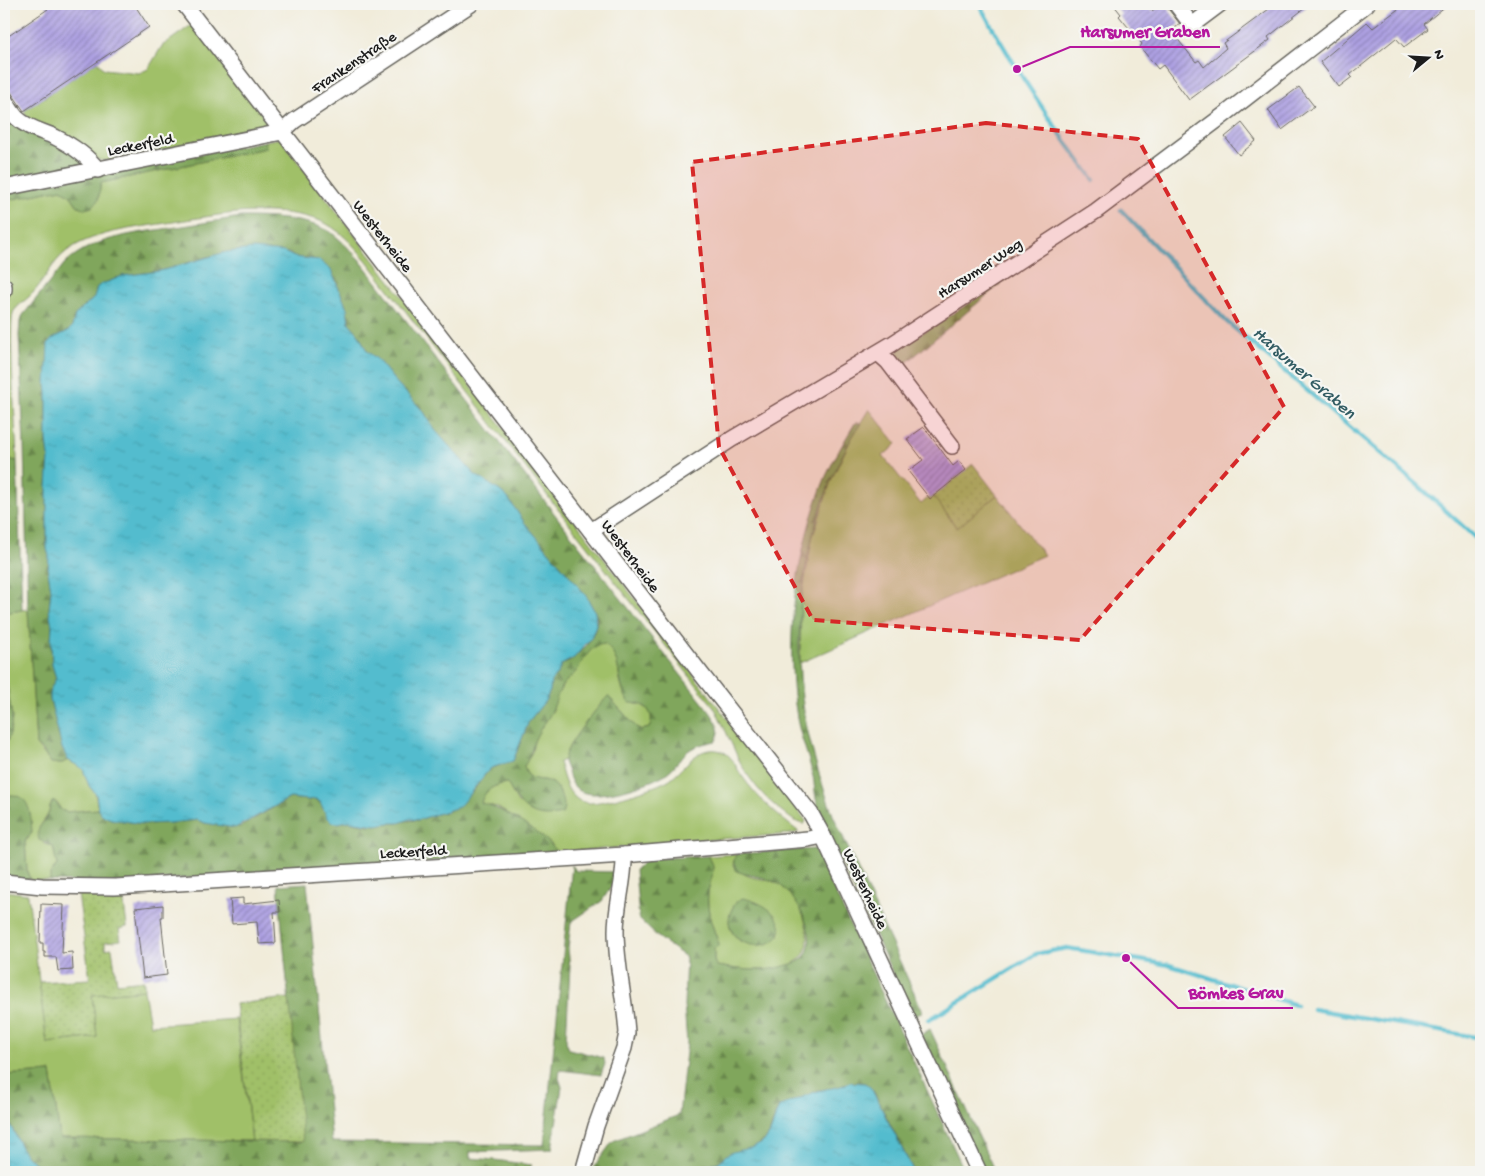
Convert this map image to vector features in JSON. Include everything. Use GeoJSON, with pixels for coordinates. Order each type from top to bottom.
{"type":"FeatureCollection","features":[{"type":"Feature","properties":{"kind":"street","name":"Westerheide"},"geometry":{"type":"LineString","coordinates":[[184,4],[702,676],[811,814],[823,836],[979,1172]]}},
{"type":"Feature","properties":{"kind":"street","name":"Frankenstraße"},"geometry":{"type":"LineString","coordinates":[[282,132],[294,121],[470,4]]}},
{"type":"Feature","properties":{"kind":"street"},"geometry":{"type":"LineString","coordinates":[[1176,4],[1192,25],[1220,4]]}},
{"type":"Feature","properties":{"kind":"street","name":"Harsumer Weg"},"geometry":{"type":"LineString","coordinates":[[591,531],[732,440],[878,353],[1096,211],[1367,4]]}},
{"type":"Feature","properties":{"kind":"street"},"geometry":{"type":"LineString","coordinates":[[4,99],[16,117],[26,125],[55,137],[90,160],[98,170]]}},
{"type":"Feature","properties":{"kind":"street","name":"Leckerfeld"},"geometry":{"type":"LineString","coordinates":[[4,188],[282,132]]}},
{"type":"Feature","properties":{"kind":"street"},"geometry":{"type":"LineString","coordinates":[[878,353],[888,362],[952,446]]}},
{"type":"Feature","properties":{"kind":"street","name":"Leckerfeld"},"geometry":{"type":"LineString","coordinates":[[4,882],[42,886],[115,887],[624,855],[808,839],[823,836]]}},
{"type":"Feature","properties":{"kind":"street"},"geometry":{"type":"LineString","coordinates":[[583,1172],[596,1126],[624,1048],[627,1033],[616,931],[618,902],[625,871],[624,855]]}},
{"type":"Feature","properties":{"kind":"highlighted area"},"geometry":{"type":"Polygon","coordinates":[[[986,123],[1138,139],[1284,407],[1080,640],[813,620],[719,447],[692,162],[986,123]]]}},
{"type":"Feature","properties":{"kind":"green space"},"geometry":{"type":"Polygon","coordinates":[[[193,24],[267,121],[264,130],[105,161],[98,160],[28,119],[24,111],[97,61],[104,69],[139,73],[148,69],[162,46],[193,24]]]}},
{"type":"Feature","properties":{"kind":"green space"},"geometry":{"type":"Polygon","coordinates":[[[4,114],[13,123],[53,141],[88,164],[4,181],[4,114]]]}},
{"type":"Feature","properties":{"kind":"green space"},"geometry":{"type":"Polygon","coordinates":[[[280,138],[806,821],[804,824],[793,820],[776,807],[754,784],[738,758],[714,707],[553,503],[367,261],[345,238],[326,223],[304,216],[281,213],[248,212],[228,214],[121,230],[92,238],[67,251],[57,261],[36,290],[14,311],[12,319],[12,357],[17,461],[4,460],[4,301],[8,300],[4,201],[61,189],[71,196],[77,205],[84,209],[92,207],[98,200],[101,183],[266,148],[265,141],[280,138]]]}},
{"type":"Feature","properties":{"kind":"green space"},"geometry":{"type":"Polygon","coordinates":[[[265,141],[266,148],[101,183],[98,200],[92,207],[84,209],[77,205],[71,196],[61,189],[4,201],[12,190],[265,141]]]}},
{"type":"Feature","properties":{"kind":"green space"},"geometry":{"type":"Polygon","coordinates":[[[241,217],[285,219],[307,223],[327,230],[344,243],[359,259],[717,723],[719,733],[716,741],[701,744],[691,749],[670,771],[649,782],[611,793],[588,794],[580,791],[571,780],[564,762],[565,755],[575,737],[608,696],[636,727],[642,730],[649,728],[651,721],[649,711],[646,708],[640,704],[628,702],[622,689],[615,658],[609,648],[605,644],[599,645],[590,651],[577,671],[562,686],[552,711],[534,741],[529,758],[524,766],[526,772],[532,778],[550,782],[556,786],[564,807],[562,814],[542,816],[535,814],[522,806],[507,783],[487,791],[481,803],[496,808],[529,827],[547,841],[556,853],[113,883],[50,881],[50,875],[57,865],[53,846],[39,840],[38,831],[49,812],[52,802],[55,801],[61,810],[66,812],[98,809],[102,815],[111,819],[143,824],[197,820],[205,823],[240,827],[290,798],[316,799],[338,823],[348,821],[368,825],[399,823],[448,812],[473,791],[491,768],[513,761],[529,721],[545,701],[550,691],[551,681],[558,673],[561,665],[571,661],[587,645],[595,630],[597,619],[585,594],[524,522],[508,498],[474,474],[434,430],[424,412],[377,359],[367,351],[358,333],[349,323],[347,308],[331,270],[314,259],[294,257],[289,253],[211,256],[160,271],[122,276],[103,283],[94,298],[75,315],[72,327],[52,339],[46,384],[49,457],[47,549],[51,590],[49,610],[52,626],[52,665],[56,678],[50,690],[50,699],[62,748],[68,760],[60,764],[51,763],[43,751],[36,745],[28,609],[20,321],[65,263],[89,247],[103,241],[133,234],[241,217]]]}},
{"type":"Feature","properties":{"kind":"green space"},"geometry":{"type":"Polygon","coordinates":[[[1029,260],[899,369],[895,359],[898,348],[971,302],[1029,260]]]}},
{"type":"Feature","properties":{"kind":"green space"},"geometry":{"type":"Polygon","coordinates":[[[869,409],[897,444],[883,456],[921,504],[933,496],[957,527],[997,495],[1044,555],[800,663],[801,603],[812,539],[832,478],[853,435],[869,409]]]}},
{"type":"Feature","properties":{"kind":"green space"},"geometry":{"type":"Polygon","coordinates":[[[855,423],[861,423],[843,454],[829,486],[817,520],[808,555],[799,626],[799,662],[802,697],[814,757],[833,815],[923,1012],[913,1017],[822,821],[816,799],[813,775],[798,725],[793,688],[792,626],[800,564],[807,534],[826,476],[855,423]]]}},
{"type":"Feature","properties":{"kind":"green space"},"geometry":{"type":"Polygon","coordinates":[[[4,460],[17,461],[22,610],[4,613],[4,460]]]}},
{"type":"Feature","properties":{"kind":"green space"},"geometry":{"type":"Polygon","coordinates":[[[973,464],[997,495],[957,528],[933,496],[973,464]]]}},
{"type":"Feature","properties":{"kind":"green space"},"geometry":{"type":"Polygon","coordinates":[[[28,609],[36,745],[52,763],[60,764],[68,760],[83,769],[89,786],[95,793],[98,809],[66,812],[61,810],[57,803],[50,806],[49,813],[39,828],[44,844],[53,846],[57,865],[54,868],[50,881],[30,880],[27,871],[25,841],[29,838],[11,795],[4,798],[5,746],[10,734],[12,717],[4,666],[4,613],[28,609]]]}},
{"type":"Feature","properties":{"kind":"green space"},"geometry":{"type":"Polygon","coordinates":[[[600,644],[605,644],[614,654],[623,690],[635,704],[647,708],[651,715],[651,724],[649,728],[642,730],[636,727],[608,696],[577,734],[564,760],[559,762],[565,782],[573,795],[587,803],[595,803],[630,795],[670,779],[699,754],[713,750],[721,751],[731,758],[742,776],[761,799],[799,832],[556,853],[552,845],[497,807],[480,803],[490,789],[507,783],[518,803],[562,814],[564,806],[556,786],[550,782],[532,778],[526,772],[524,766],[532,752],[534,740],[553,710],[554,701],[564,683],[573,675],[590,650],[600,644]]]}},
{"type":"Feature","properties":{"kind":"green space"},"geometry":{"type":"Polygon","coordinates":[[[4,666],[12,717],[10,734],[5,746],[4,760],[4,666]]]}},
{"type":"Feature","properties":{"kind":"green space"},"geometry":{"type":"Polygon","coordinates":[[[11,795],[23,798],[29,808],[32,833],[25,841],[27,871],[30,880],[4,877],[4,798],[11,795]]]}},
{"type":"Feature","properties":{"kind":"green space"},"geometry":{"type":"Polygon","coordinates":[[[815,849],[965,1172],[914,1172],[874,1092],[865,1083],[850,1082],[840,1088],[819,1090],[797,1101],[780,1106],[769,1135],[763,1142],[755,1147],[727,1155],[718,1162],[685,1172],[590,1172],[613,1141],[679,1115],[687,1043],[684,1005],[686,957],[661,940],[639,919],[635,870],[647,859],[707,856],[711,860],[713,869],[708,893],[708,906],[710,919],[719,944],[714,948],[714,961],[717,966],[744,970],[779,968],[799,961],[807,953],[809,943],[808,931],[804,918],[798,906],[782,886],[769,879],[736,871],[735,858],[737,854],[815,849]]]}},
{"type":"Feature","properties":{"kind":"green space"},"geometry":{"type":"Polygon","coordinates":[[[737,854],[734,858],[733,866],[738,870],[751,877],[781,885],[794,897],[800,907],[807,929],[807,945],[802,957],[791,964],[761,970],[716,966],[714,948],[719,944],[710,919],[708,906],[708,893],[713,869],[711,860],[707,856],[737,854]],[[743,899],[736,904],[730,916],[730,926],[734,935],[741,942],[779,936],[778,921],[770,910],[743,899]]]}},
{"type":"Feature","properties":{"kind":"green space"},"geometry":{"type":"Polygon","coordinates":[[[572,865],[576,871],[617,872],[618,876],[602,901],[571,922],[568,949],[570,967],[566,1041],[569,1049],[604,1058],[605,1064],[601,1075],[560,1070],[559,1078],[562,1087],[552,1149],[470,1152],[470,1158],[532,1165],[527,1172],[235,1172],[226,1170],[212,1172],[64,1172],[43,1167],[31,1160],[21,1148],[9,1123],[4,1118],[4,1075],[51,1072],[60,1138],[302,1142],[278,885],[307,883],[332,1142],[544,1145],[572,865]]]}},
{"type":"Feature","properties":{"kind":"green space"},"geometry":{"type":"Polygon","coordinates":[[[4,891],[28,894],[47,1043],[97,1037],[92,995],[144,990],[150,1025],[236,1019],[252,1141],[60,1138],[51,1072],[4,1075],[4,891]]]}},
{"type":"Feature","properties":{"kind":"green space"},"geometry":{"type":"Polygon","coordinates":[[[78,894],[123,895],[127,927],[119,929],[121,940],[105,942],[105,949],[112,948],[117,983],[144,980],[144,990],[92,995],[97,1037],[47,1043],[39,982],[90,979],[78,894]]]}},
{"type":"Feature","properties":{"kind":"green space"},"geometry":{"type":"Polygon","coordinates":[[[743,898],[761,904],[776,917],[780,926],[779,934],[775,940],[767,944],[749,944],[740,940],[733,933],[729,921],[730,913],[737,901],[743,898]]]}},
{"type":"Feature","properties":{"kind":"green space"},"geometry":{"type":"Polygon","coordinates":[[[289,998],[303,1142],[252,1141],[235,1004],[289,998]]]}},
{"type":"Feature","properties":{"kind":"green space"},"geometry":{"type":"Polygon","coordinates":[[[930,1029],[995,1172],[984,1172],[921,1035],[930,1029]]]}},
{"type":"Feature","properties":{"kind":"water"},"geometry":{"type":"Polygon","coordinates":[[[253,249],[284,252],[294,257],[319,260],[331,270],[347,308],[349,323],[358,333],[367,351],[377,359],[424,412],[435,430],[474,474],[508,498],[524,522],[585,594],[595,612],[596,625],[591,638],[574,658],[561,665],[558,673],[551,681],[550,691],[545,701],[529,721],[513,761],[491,768],[459,807],[418,820],[410,819],[399,823],[376,825],[348,821],[338,823],[332,822],[327,817],[320,802],[316,799],[290,798],[235,828],[197,820],[143,824],[111,819],[102,815],[98,809],[96,794],[89,786],[83,769],[68,760],[62,748],[50,699],[50,690],[56,678],[52,665],[52,626],[49,610],[51,590],[47,549],[49,457],[46,384],[48,344],[52,339],[72,327],[75,315],[94,298],[97,287],[103,283],[122,276],[160,271],[226,252],[253,249]]]}},
{"type":"Feature","properties":{"kind":"water"},"geometry":{"type":"Polygon","coordinates":[[[850,1082],[865,1083],[871,1088],[914,1172],[685,1172],[715,1164],[728,1154],[761,1144],[769,1135],[780,1106],[813,1093],[842,1086],[850,1082]]]}},
{"type":"Feature","properties":{"kind":"water"},"geometry":{"type":"Polygon","coordinates":[[[4,1118],[9,1123],[21,1148],[31,1160],[43,1167],[64,1172],[4,1172],[4,1118]]]}},
{"type":"Feature","properties":{"kind":"building"},"geometry":{"type":"Polygon","coordinates":[[[44,4],[134,4],[149,27],[24,111],[4,82],[4,39],[48,9],[44,4]]]}},
{"type":"Feature","properties":{"kind":"building"},"geometry":{"type":"Polygon","coordinates":[[[1113,4],[1146,4],[1152,11],[1161,4],[1167,4],[1169,10],[1180,24],[1171,31],[1196,62],[1199,60],[1204,67],[1226,48],[1223,43],[1269,9],[1264,4],[1310,4],[1268,37],[1270,40],[1189,100],[1163,65],[1158,69],[1140,47],[1142,44],[1119,16],[1121,14],[1113,4]]]}},
{"type":"Feature","properties":{"kind":"building"},"geometry":{"type":"Polygon","coordinates":[[[1405,4],[1448,4],[1424,24],[1428,29],[1404,47],[1396,38],[1350,75],[1352,77],[1339,87],[1320,62],[1367,22],[1373,28],[1405,4]]]}},
{"type":"Feature","properties":{"kind":"building"},"geometry":{"type":"Polygon","coordinates":[[[1299,87],[1314,106],[1282,130],[1268,110],[1299,87]]]}},
{"type":"Feature","properties":{"kind":"building"},"geometry":{"type":"Polygon","coordinates":[[[1242,123],[1256,141],[1239,155],[1225,137],[1242,123]]]}},
{"type":"Feature","properties":{"kind":"building"},"geometry":{"type":"Polygon","coordinates":[[[924,427],[953,466],[959,461],[966,470],[930,499],[908,471],[923,460],[907,439],[924,427]]]}},
{"type":"Feature","properties":{"kind":"building"},"geometry":{"type":"Polygon","coordinates":[[[243,898],[243,904],[279,900],[280,912],[274,912],[276,943],[259,944],[257,922],[232,924],[230,899],[243,898]]]}},
{"type":"Feature","properties":{"kind":"building"},"geometry":{"type":"Polygon","coordinates":[[[41,904],[64,905],[62,953],[72,952],[73,970],[58,971],[56,957],[45,957],[43,943],[40,943],[41,904]]]}},
{"type":"Feature","properties":{"kind":"building"},"geometry":{"type":"Polygon","coordinates":[[[163,905],[163,917],[161,917],[167,975],[143,978],[135,908],[163,905]]]}},
{"type":"Feature","properties":{"kind":"waterway","name":"Harsumer Graben"},"geometry":{"type":"LineString","coordinates":[[979,4],[1033,94],[1094,180]]}},
{"type":"Feature","properties":{"kind":"waterway","name":"Harsumer Graben"},"geometry":{"type":"LineString","coordinates":[[1121,210],[1226,321],[1420,487],[1481,543]]}},
{"type":"Feature","properties":{"kind":"waterway"},"geometry":{"type":"LineString","coordinates":[[929,1020],[1036,954],[1067,948],[1169,965],[1296,1005]]}},
{"type":"Feature","properties":{"kind":"waterway"},"geometry":{"type":"LineString","coordinates":[[1313,1009],[1481,1038]]}},
{"type":"Feature","properties":{"kind":"place","name":"Harsumer Graben"},"geometry":{"type":"Point","coordinates":[1017,69]}},
{"type":"Feature","properties":{"kind":"place","name":"Bömkes Grav"},"geometry":{"type":"Point","coordinates":[1126,958]}}]}
